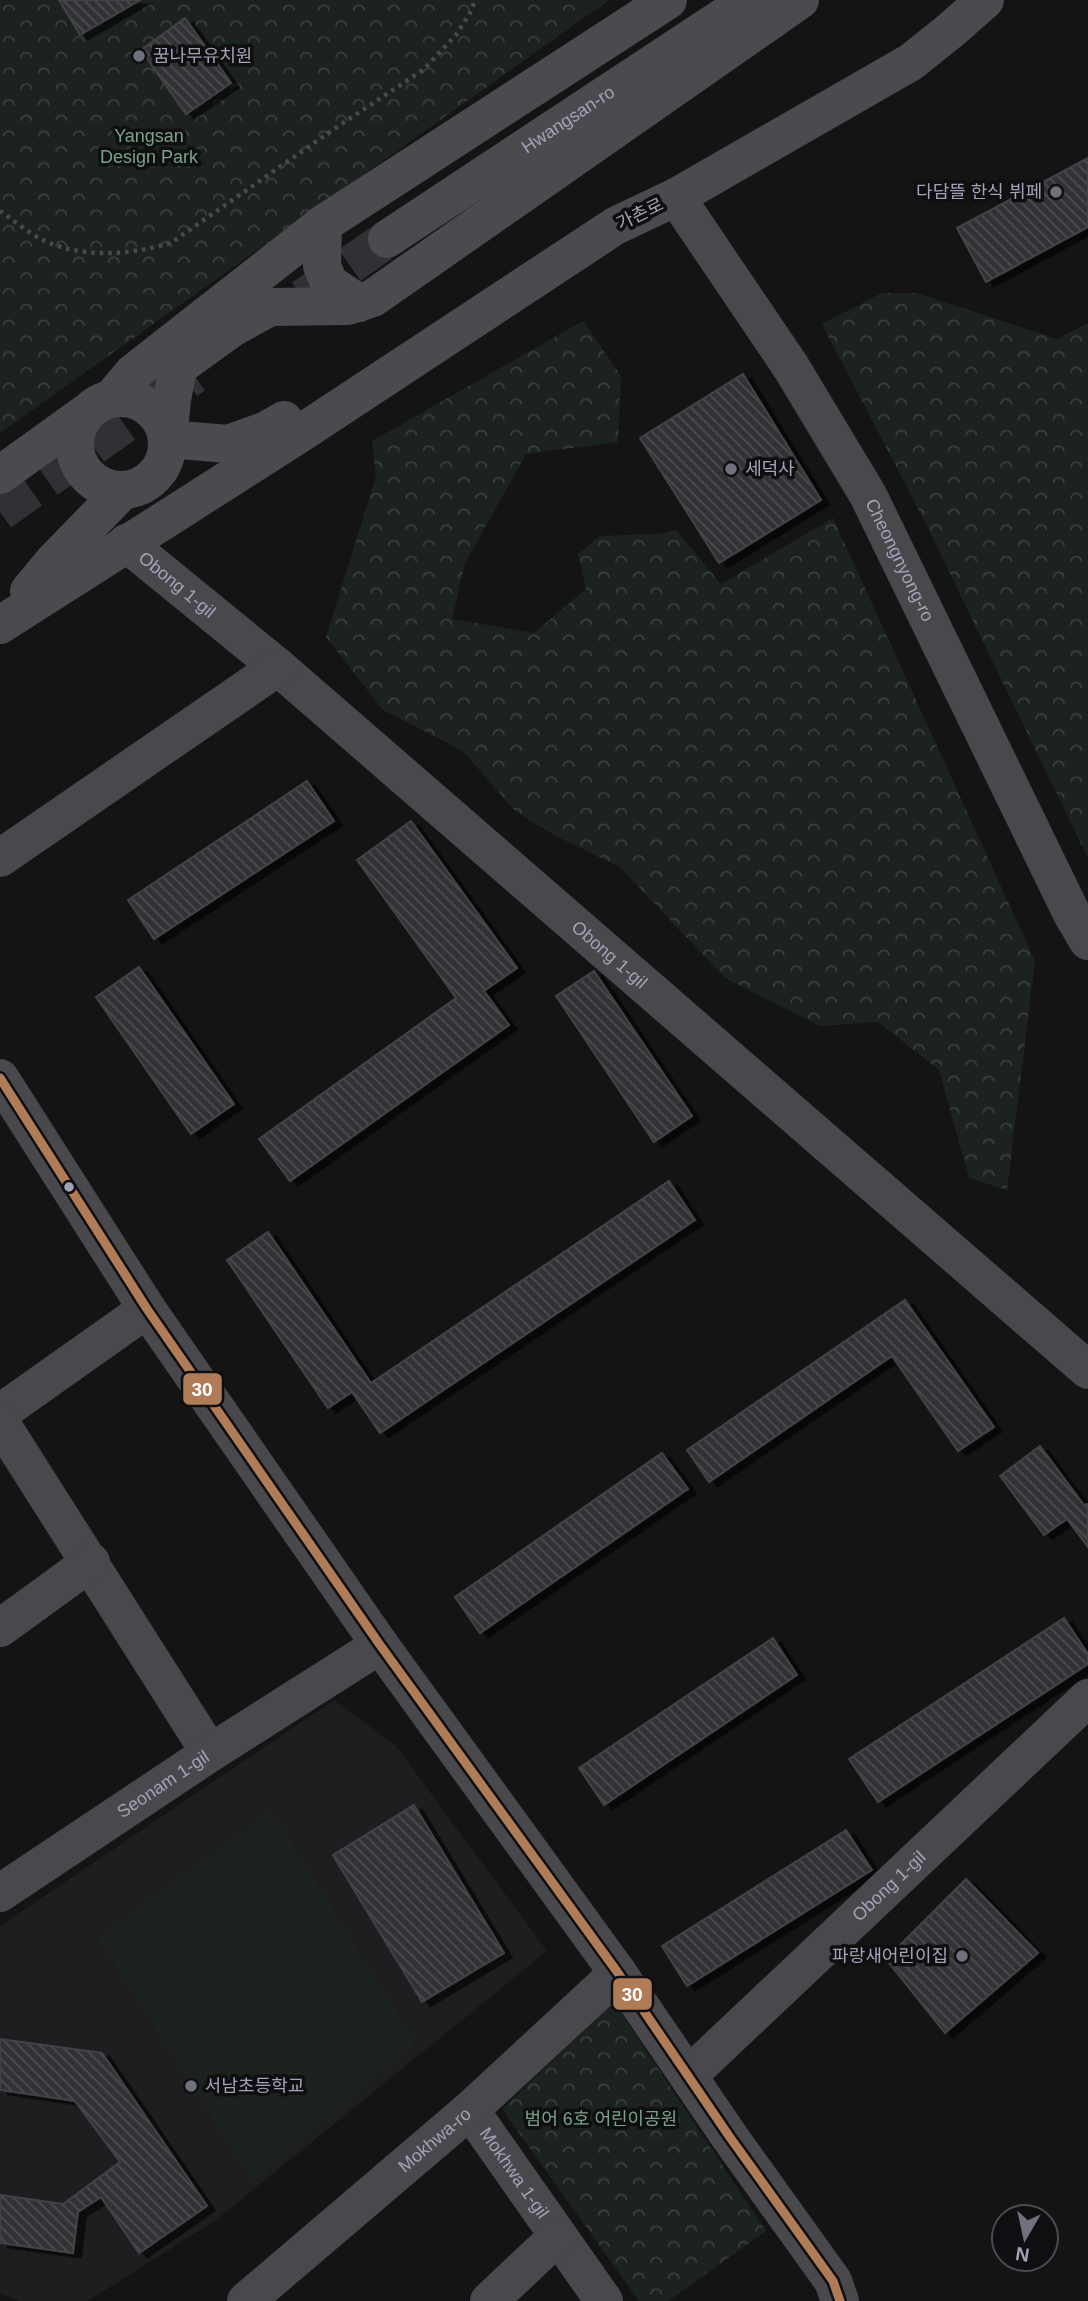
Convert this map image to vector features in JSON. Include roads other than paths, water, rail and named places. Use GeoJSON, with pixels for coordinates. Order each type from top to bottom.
{"type":"FeatureCollection","features":[{"type":"Feature","properties":{"kind":"main road"},"geometry":{"type":"LineString","coordinates":[[668,0],[323,224],[133,373],[78,426],[76,456],[83,470],[93,481],[107,488],[123,491],[138,488],[151,480],[161,468],[167,454],[178,367],[221,336],[270,307],[348,306],[373,298],[800,0]]}},
{"type":"Feature","properties":{"kind":"main road","name":"Hwangsan-ro"},"geometry":{"type":"LineString","coordinates":[[387,239],[749,0]]}},
{"type":"Feature","properties":{"kind":"main road","name":"가촌로"},"geometry":{"type":"LineString","coordinates":[[0,624],[298,435],[615,226],[676,197],[911,62],[985,0]]}},
{"type":"Feature","properties":{"kind":"main road"},"geometry":{"type":"LineString","coordinates":[[323,224],[322,266],[329,284],[359,303]]}},
{"type":"Feature","properties":{"kind":"main road"},"geometry":{"type":"LineString","coordinates":[[168,439],[228,444],[267,430],[316,402],[432,323],[482,313]]}},
{"type":"Feature","properties":{"kind":"main road"},"geometry":{"type":"LineString","coordinates":[[0,474],[99,406],[127,397],[142,402],[155,411],[168,439]]}},
{"type":"Feature","properties":{"kind":"main road"},"geometry":{"type":"LineString","coordinates":[[0,624],[53,562],[123,491]]}},
{"type":"Feature","properties":{"kind":"street","name":"Cheongnyong-ro"},"geometry":{"type":"LineString","coordinates":[[676,197],[791,367],[868,495],[1072,914],[1088,941]]}},
{"type":"Feature","properties":{"kind":"street","name":"Obong 1-gil"},"geometry":{"type":"LineString","coordinates":[[126,543],[278,667],[1088,1370]]}},
{"type":"Feature","properties":{"kind":"street"},"geometry":{"type":"LineString","coordinates":[[0,858],[278,667]]}},
{"type":"Feature","properties":{"kind":"street"},"geometry":{"type":"LineString","coordinates":[[0,1078],[147,1309],[380,1645],[618,1973],[729,2136],[833,2281],[840,2301]]}},
{"type":"Feature","properties":{"kind":"street"},"geometry":{"type":"LineString","coordinates":[[0,1413],[147,1309]]}},
{"type":"Feature","properties":{"kind":"street","name":"Seonam 1-gil"},"geometry":{"type":"LineString","coordinates":[[0,1422],[210,1753],[0,1893]]}},
{"type":"Feature","properties":{"kind":"street"},"geometry":{"type":"LineString","coordinates":[[0,1628],[91,1562]]}},
{"type":"Feature","properties":{"kind":"street"},"geometry":{"type":"LineString","coordinates":[[210,1753],[380,1645]]}},
{"type":"Feature","properties":{"kind":"street","name":"Obong 1-gil"},"geometry":{"type":"LineString","coordinates":[[689,2075],[1088,1698]]}},
{"type":"Feature","properties":{"kind":"street","name":"Mokhwa-ro"},"geometry":{"type":"LineString","coordinates":[[246,2301],[470,2110],[618,1973]]}},
{"type":"Feature","properties":{"kind":"street","name":"Mokhwa 1-gil"},"geometry":{"type":"LineString","coordinates":[[470,2110],[604,2301]]}},
{"type":"Feature","properties":{"kind":"street","name":"Mokhwa 1-gil"},"geometry":{"type":"LineString","coordinates":[[489,2301],[558,2236]]}},
{"type":"Feature","properties":{"kind":"tunnel"},"geometry":{"type":"LineString","coordinates":[[303,298],[387,239]]}},
{"type":"Feature","properties":{"kind":"tunnel"},"geometry":{"type":"LineString","coordinates":[[0,512],[194,375]]}},
{"type":"Feature","properties":{"kind":"place","name":"꿈나무유치원"},"geometry":{"type":"Point","coordinates":[139,56]}},
{"type":"Feature","properties":{"kind":"place","name":"다담뜰 한식 뷔페"},"geometry":{"type":"Point","coordinates":[1056,192]}},
{"type":"Feature","properties":{"kind":"place","name":"세덕사"},"geometry":{"type":"Point","coordinates":[731,469]}},
{"type":"Feature","properties":{"kind":"place","name":"파랑새어린이집"},"geometry":{"type":"Point","coordinates":[962,1956]}},
{"type":"Feature","properties":{"kind":"place","name":"서남초등학교"},"geometry":{"type":"Point","coordinates":[191,2086]}},
{"type":"Feature","properties":{"kind":"park label","name":"Yangsan Design Park"},"geometry":{"type":"Point","coordinates":[149,146]}},
{"type":"Feature","properties":{"kind":"park label","name":"범어 6호 어린이공원"},"geometry":{"type":"Point","coordinates":[601,2119]}}]}
